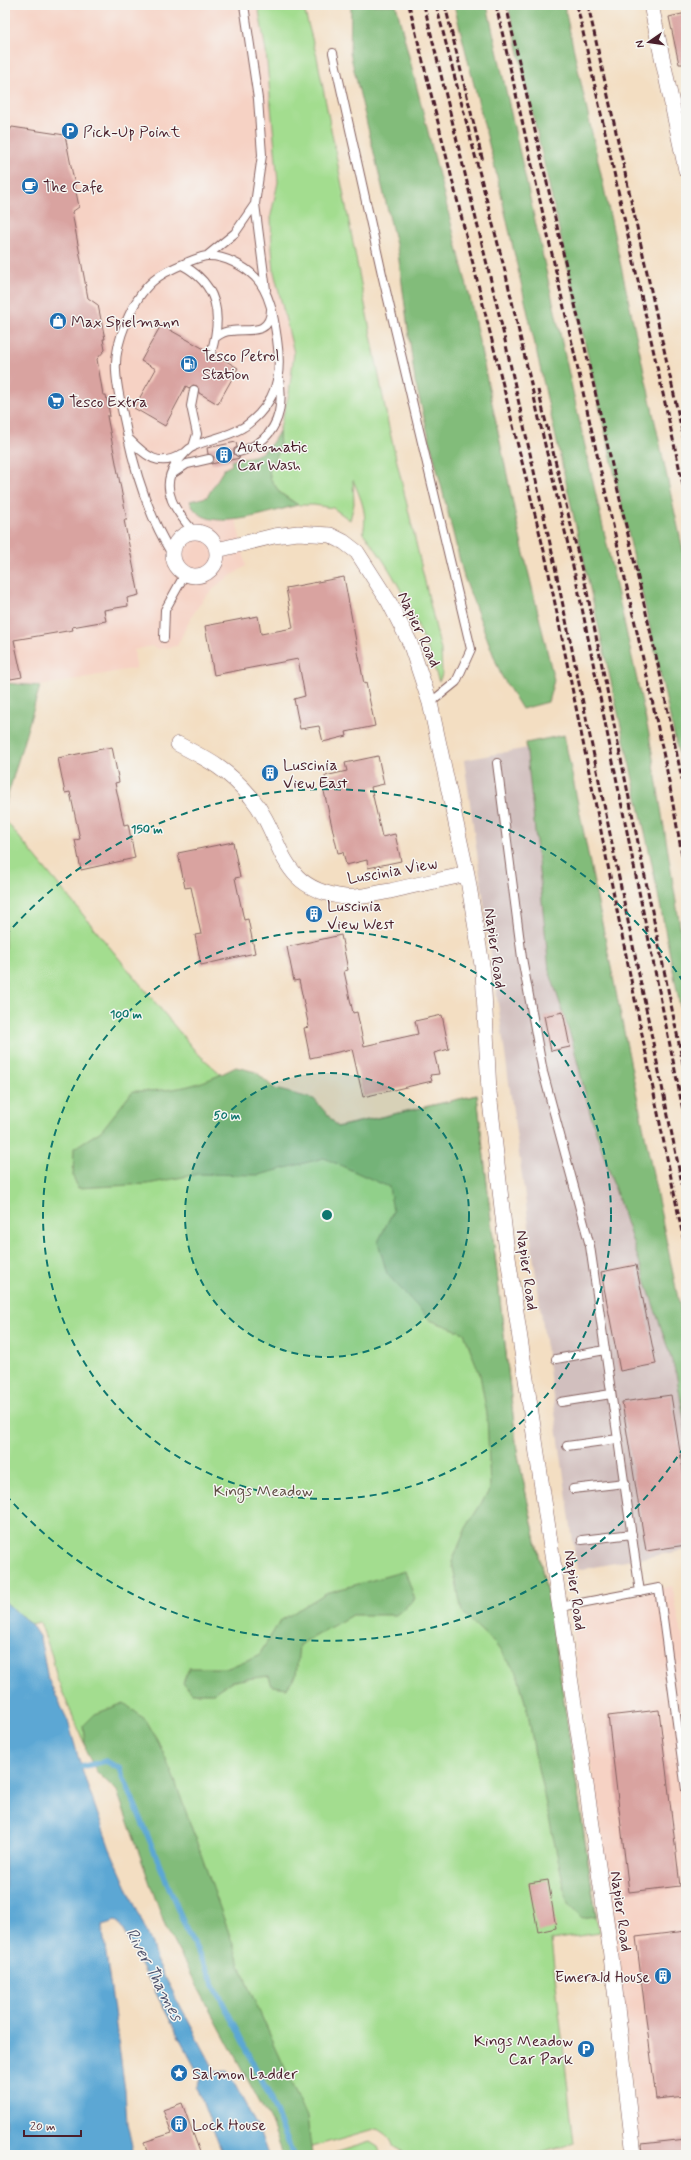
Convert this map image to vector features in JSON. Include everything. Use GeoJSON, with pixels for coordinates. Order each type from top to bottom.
{"type":"FeatureCollection","features":[{"type":"Feature","properties":{"kind":"street"},"geometry":{"type":"LineString","coordinates":[[651,5],[686,170]]}},
{"type":"Feature","properties":{"kind":"street"},"geometry":{"type":"LineString","coordinates":[[194,532],[206,535],[212,539],[217,550],[216,562],[208,572],[196,576],[185,574],[175,563],[173,556],[176,542],[181,537],[194,532]]}},
{"type":"Feature","properties":{"kind":"street","name":"Napier Road"},"geometry":{"type":"LineString","coordinates":[[217,550],[274,536],[298,533],[330,535],[344,542],[357,552],[389,602],[410,643],[430,703],[467,874],[483,971],[489,1092],[506,1244],[610,1947],[634,2155]]}},
{"type":"Feature","properties":{"kind":"street","name":"Luscinia View"},"geometry":{"type":"LineString","coordinates":[[178,744],[231,775],[259,809],[282,857],[292,872],[316,890],[346,898],[369,895],[467,874]]}},
{"type":"Feature","properties":{"kind":"lane"},"geometry":{"type":"LineString","coordinates":[[239,452],[254,446],[273,428],[281,405],[279,377],[280,358],[266,291],[255,204],[262,155],[258,99],[244,5]]}},
{"type":"Feature","properties":{"kind":"lane"},"geometry":{"type":"LineString","coordinates":[[333,53],[382,274],[471,649],[456,682],[430,703]]}},
{"type":"Feature","properties":{"kind":"lane"},"geometry":{"type":"LineString","coordinates":[[173,556],[149,511],[133,464],[117,387],[115,369],[118,349],[134,306],[142,293],[163,274],[208,255],[235,233],[255,204]]}},
{"type":"Feature","properties":{"kind":"lane"},"geometry":{"type":"LineString","coordinates":[[208,255],[227,260],[241,266],[255,277],[266,291]]}},
{"type":"Feature","properties":{"kind":"lane"},"geometry":{"type":"LineString","coordinates":[[182,265],[195,272],[206,283],[212,294],[218,320],[216,337],[211,352]]}},
{"type":"Feature","properties":{"kind":"lane"},"geometry":{"type":"LineString","coordinates":[[216,337],[231,330],[256,330],[267,322],[271,310]]}},
{"type":"Feature","properties":{"kind":"lane"},"geometry":{"type":"LineString","coordinates":[[128,438],[142,452],[155,459],[165,461],[174,459],[193,447],[244,428],[262,410],[273,394],[279,377]]}},
{"type":"Feature","properties":{"kind":"lane"},"geometry":{"type":"LineString","coordinates":[[193,447],[197,434],[191,406],[194,390]]}},
{"type":"Feature","properties":{"kind":"lane"},"geometry":{"type":"LineString","coordinates":[[184,453],[170,476],[169,489],[172,504],[194,532]]}},
{"type":"Feature","properties":{"kind":"lane"},"geometry":{"type":"LineString","coordinates":[[170,476],[187,464],[209,459]]}},
{"type":"Feature","properties":{"kind":"lane"},"geometry":{"type":"LineString","coordinates":[[164,638],[165,610],[185,574]]}},
{"type":"Feature","properties":{"kind":"lane"},"geometry":{"type":"LineString","coordinates":[[496,763],[522,958],[543,1072],[590,1246],[640,1592]]}},
{"type":"Feature","properties":{"kind":"lane"},"geometry":{"type":"LineString","coordinates":[[556,1358],[605,1350]]}},
{"type":"Feature","properties":{"kind":"lane"},"geometry":{"type":"LineString","coordinates":[[561,1402],[611,1394]]}},
{"type":"Feature","properties":{"kind":"lane"},"geometry":{"type":"LineString","coordinates":[[567,1446],[618,1439]]}},
{"type":"Feature","properties":{"kind":"lane"},"geometry":{"type":"LineString","coordinates":[[573,1489],[625,1482]]}},
{"type":"Feature","properties":{"kind":"lane"},"geometry":{"type":"LineString","coordinates":[[582,1540],[632,1534]]}},
{"type":"Feature","properties":{"kind":"lane"},"geometry":{"type":"LineString","coordinates":[[560,1607],[659,1588],[686,1790]]}},
{"type":"Feature","properties":{"kind":"shaded area"},"geometry":{"type":"Polygon","coordinates":[[[5,5],[258,5],[266,52],[278,182],[271,215],[274,272],[294,353],[289,393],[279,431],[274,442],[258,456],[231,461],[232,465],[224,469],[207,497],[190,501],[221,521],[236,519],[246,566],[220,583],[204,598],[190,619],[177,646],[159,649],[151,646],[134,650],[136,668],[40,686],[5,683],[5,5]]]}},
{"type":"Feature","properties":{"kind":"shaded area"},"geometry":{"type":"Polygon","coordinates":[[[533,747],[686,1391],[686,1550],[577,1570],[464,760],[533,747]]]}},
{"type":"Feature","properties":{"kind":"shaded area"},"geometry":{"type":"Polygon","coordinates":[[[672,1586],[686,1655],[686,2155],[640,2155],[611,1913],[570,1611],[672,1586]]]}},
{"type":"Feature","properties":{"kind":"green space"},"geometry":{"type":"Polygon","coordinates":[[[258,5],[303,5],[317,57],[389,428],[441,650],[442,674],[439,682],[425,643],[408,604],[376,549],[363,533],[365,519],[363,506],[353,480],[354,504],[350,520],[333,508],[314,505],[298,505],[280,493],[270,478],[269,468],[280,450],[279,431],[289,393],[294,353],[274,272],[271,215],[278,182],[266,52],[258,5]]]}},
{"type":"Feature","properties":{"kind":"green space"},"geometry":{"type":"Polygon","coordinates":[[[351,5],[396,5],[470,298],[520,537],[554,680],[548,702],[522,709],[501,675],[464,577],[415,381],[398,253],[350,53],[351,5]]]}},
{"type":"Feature","properties":{"kind":"green space"},"geometry":{"type":"Polygon","coordinates":[[[454,5],[487,5],[649,734],[686,964],[686,1036],[651,859],[496,172],[454,5]]]}},
{"type":"Feature","properties":{"kind":"green space"},"geometry":{"type":"Polygon","coordinates":[[[508,5],[564,5],[686,564],[686,787],[508,5]]]}},
{"type":"Feature","properties":{"kind":"green space"},"geometry":{"type":"Polygon","coordinates":[[[279,431],[280,450],[269,468],[270,478],[280,493],[298,505],[239,519],[223,520],[208,518],[197,512],[190,501],[207,497],[224,469],[232,465],[231,461],[260,454],[270,446],[279,431]]]}},
{"type":"Feature","properties":{"kind":"green space"},"geometry":{"type":"Polygon","coordinates":[[[5,683],[40,686],[5,805],[5,683]]]}},
{"type":"Feature","properties":{"kind":"green space"},"geometry":{"type":"Polygon","coordinates":[[[564,735],[686,1338],[686,1430],[676,1373],[590,1113],[572,1040],[549,970],[526,743],[564,735]]]}},
{"type":"Feature","properties":{"kind":"green space","name":"Kings Meadow"},"geometry":{"type":"Polygon","coordinates":[[[5,820],[196,1052],[292,1137],[477,1095],[517,1451],[550,1608],[599,1933],[551,1940],[574,2143],[535,2155],[404,2155],[403,2152],[394,2147],[388,2136],[377,2128],[308,2148],[128,1747],[84,1743],[57,1679],[52,1656],[40,1622],[31,1624],[5,1602],[5,820]]]}},
{"type":"Feature","properties":{"kind":"green space"},"geometry":{"type":"Polygon","coordinates":[[[236,1067],[256,1072],[275,1089],[314,1099],[338,1127],[477,1095],[517,1451],[550,1608],[596,1916],[581,1918],[568,1904],[535,1755],[528,1713],[517,1673],[496,1645],[462,1612],[452,1562],[466,1528],[490,1489],[487,1414],[480,1375],[464,1333],[430,1320],[387,1274],[378,1242],[393,1211],[389,1187],[324,1158],[259,1175],[198,1174],[148,1184],[78,1188],[73,1176],[74,1148],[101,1131],[133,1091],[175,1089],[210,1079],[236,1067]]]}},
{"type":"Feature","properties":{"kind":"green space"},"geometry":{"type":"Polygon","coordinates":[[[405,1571],[415,1599],[396,1615],[352,1615],[299,1645],[296,1676],[287,1688],[272,1686],[269,1676],[232,1681],[213,1693],[192,1693],[183,1683],[189,1668],[228,1668],[259,1655],[280,1621],[326,1593],[405,1571]]]}},
{"type":"Feature","properties":{"kind":"green space"},"geometry":{"type":"Polygon","coordinates":[[[124,1703],[146,1720],[158,1741],[175,1781],[247,1984],[307,2117],[312,2155],[283,2155],[273,2127],[165,1926],[117,1791],[97,1772],[86,1752],[83,1726],[95,1714],[124,1703]]]}},
{"type":"Feature","properties":{"kind":"green space"},"geometry":{"type":"Polygon","coordinates":[[[370,2142],[378,2147],[381,2155],[328,2155],[370,2142]]]}},
{"type":"Feature","properties":{"kind":"water","name":"River Thames"},"geometry":{"type":"Polygon","coordinates":[[[5,1602],[31,1624],[40,1638],[48,1679],[68,1721],[81,1767],[110,1849],[152,1944],[156,1960],[215,2071],[227,2070],[259,2130],[268,2155],[223,2155],[197,2087],[201,2079],[119,1923],[115,1921],[102,1925],[125,2090],[127,2123],[134,2155],[5,2155],[5,1602]]]}},
{"type":"Feature","properties":{"kind":"building"},"geometry":{"type":"Polygon","coordinates":[[[686,13],[686,64],[679,64],[669,17],[686,13]]]}},
{"type":"Feature","properties":{"kind":"building","name":"Tesco Extra"},"geometry":{"type":"Polygon","coordinates":[[[12,127],[65,135],[79,207],[72,212],[88,298],[98,305],[105,339],[103,339],[105,350],[97,359],[103,395],[106,395],[110,416],[107,416],[127,520],[124,520],[139,595],[127,598],[128,606],[104,610],[106,621],[72,627],[73,630],[14,640],[22,677],[5,680],[5,139],[12,127]]]}},
{"type":"Feature","properties":{"kind":"building","name":"Tesco Petrol Station"},"geometry":{"type":"Polygon","coordinates":[[[161,325],[206,350],[206,355],[209,358],[216,355],[238,368],[218,404],[199,393],[197,386],[193,385],[189,388],[186,386],[165,426],[134,408],[156,369],[141,361],[161,325]]]}},
{"type":"Feature","properties":{"kind":"building","name":"Automatic Car Wash"},"geometry":{"type":"Polygon","coordinates":[[[236,442],[237,447],[234,449],[234,454],[240,458],[211,464],[214,457],[208,454],[207,448],[236,442]]]}},
{"type":"Feature","properties":{"kind":"building"},"geometry":{"type":"Polygon","coordinates":[[[344,577],[364,684],[366,683],[375,726],[346,732],[347,736],[323,742],[319,726],[300,729],[294,699],[305,696],[298,659],[214,675],[205,626],[258,616],[261,634],[293,628],[286,588],[344,577]]]}},
{"type":"Feature","properties":{"kind":"building"},"geometry":{"type":"Polygon","coordinates":[[[112,747],[119,782],[115,783],[124,825],[128,824],[135,858],[81,870],[75,840],[80,839],[70,792],[65,793],[58,758],[112,747]]]}},
{"type":"Feature","properties":{"kind":"building"},"geometry":{"type":"Polygon","coordinates":[[[378,756],[384,784],[371,787],[382,837],[395,834],[401,861],[368,868],[367,860],[346,865],[343,852],[338,853],[323,787],[327,786],[325,776],[347,771],[345,763],[378,756]]]}},
{"type":"Feature","properties":{"kind":"building"},"geometry":{"type":"Polygon","coordinates":[[[233,842],[240,877],[235,878],[244,920],[248,919],[255,953],[201,965],[195,935],[201,934],[191,887],[185,888],[178,853],[233,842]]]}},
{"type":"Feature","properties":{"kind":"building"},"geometry":{"type":"Polygon","coordinates":[[[341,935],[348,970],[344,971],[353,1013],[357,1012],[364,1046],[418,1034],[415,1021],[442,1015],[449,1049],[434,1053],[439,1074],[430,1075],[432,1081],[363,1097],[352,1049],[310,1058],[304,1028],[309,1027],[299,980],[294,981],[287,947],[341,935]]]}},
{"type":"Feature","properties":{"kind":"building"},"geometry":{"type":"Polygon","coordinates":[[[563,1012],[570,1047],[551,1051],[544,1016],[563,1012]]]}},
{"type":"Feature","properties":{"kind":"building"},"geometry":{"type":"Polygon","coordinates":[[[636,1265],[656,1364],[620,1371],[601,1272],[636,1265]]]}},
{"type":"Feature","properties":{"kind":"building"},"geometry":{"type":"Polygon","coordinates":[[[671,1395],[686,1490],[686,1545],[646,1551],[622,1402],[671,1395]]]}},
{"type":"Feature","properties":{"kind":"building"},"geometry":{"type":"Polygon","coordinates":[[[659,1710],[680,1886],[629,1892],[608,1716],[659,1710]]]}},
{"type":"Feature","properties":{"kind":"building"},"geometry":{"type":"Polygon","coordinates":[[[548,1880],[556,1928],[538,1932],[529,1883],[548,1880]]]}},
{"type":"Feature","properties":{"kind":"building","name":"Emerald House"},"geometry":{"type":"Polygon","coordinates":[[[686,1931],[686,2096],[656,2099],[636,1937],[686,1931]]]}},
{"type":"Feature","properties":{"kind":"building"},"geometry":{"type":"Polygon","coordinates":[[[182,2103],[201,2155],[148,2155],[144,2142],[172,2133],[163,2110],[182,2103]]]}},
{"type":"Feature","properties":{"kind":"building"},"geometry":{"type":"Polygon","coordinates":[[[686,2139],[686,2155],[643,2155],[642,2144],[686,2139]]]}},
{"type":"Feature","properties":{"kind":"waterway"},"geometry":{"type":"LineString","coordinates":[[81,1767],[106,1761],[120,1769],[188,1933],[268,2093],[293,2155]]}},
{"type":"Feature","properties":{"kind":"railway"},"geometry":{"type":"LineString","coordinates":[[409,5],[546,559],[686,1252]]}},
{"type":"Feature","properties":{"kind":"railway"},"geometry":{"type":"LineString","coordinates":[[424,5],[500,318],[553,557],[686,1203]]}},
{"type":"Feature","properties":{"kind":"railway"},"geometry":{"type":"LineString","coordinates":[[436,5],[505,271],[578,588],[686,1125]]}},
{"type":"Feature","properties":{"kind":"railway"},"geometry":{"type":"LineString","coordinates":[[445,5],[483,162]]}},
{"type":"Feature","properties":{"kind":"railway"},"geometry":{"type":"LineString","coordinates":[[496,5],[648,681],[667,771],[686,877]]}},
{"type":"Feature","properties":{"kind":"railway"},"geometry":{"type":"LineString","coordinates":[[506,5],[659,669],[686,798]]}},
{"type":"Feature","properties":{"kind":"railway"},"geometry":{"type":"LineString","coordinates":[[577,5],[686,498]]}},
{"type":"Feature","properties":{"kind":"railway"},"geometry":{"type":"LineString","coordinates":[[588,5],[686,449]]}},
{"type":"Feature","properties":{"kind":"railway"},"geometry":{"type":"LineString","coordinates":[[538,390],[586,587],[686,1078]]}},
{"type":"Feature","properties":{"kind":"place","name":"Pick-Up Point"},"geometry":{"type":"Point","coordinates":[70,131]}},
{"type":"Feature","properties":{"kind":"place","name":"The Cafe"},"geometry":{"type":"Point","coordinates":[30,186]}},
{"type":"Feature","properties":{"kind":"place","name":"Max Spielmann"},"geometry":{"type":"Point","coordinates":[58,321]}},
{"type":"Feature","properties":{"kind":"place","name":"Tesco Petrol Station"},"geometry":{"type":"Point","coordinates":[189,364]}},
{"type":"Feature","properties":{"kind":"place","name":"Tesco Extra"},"geometry":{"type":"Point","coordinates":[56,401]}},
{"type":"Feature","properties":{"kind":"place","name":"Automatic Car Wash"},"geometry":{"type":"Point","coordinates":[224,455]}},
{"type":"Feature","properties":{"kind":"place","name":"Luscinia View East"},"geometry":{"type":"Point","coordinates":[270,773]}},
{"type":"Feature","properties":{"kind":"place","name":"Luscinia View West"},"geometry":{"type":"Point","coordinates":[314,914]}},
{"type":"Feature","properties":{"kind":"place","name":"Emerald House"},"geometry":{"type":"Point","coordinates":[663,1976]}},
{"type":"Feature","properties":{"kind":"place","name":"Kings Meadow Car Park"},"geometry":{"type":"Point","coordinates":[586,2049]}},
{"type":"Feature","properties":{"kind":"place","name":"Salmon Ladder"},"geometry":{"type":"Point","coordinates":[179,2073]}},
{"type":"Feature","properties":{"kind":"place","name":"Lock House"},"geometry":{"type":"Point","coordinates":[179,2124]}}]}
